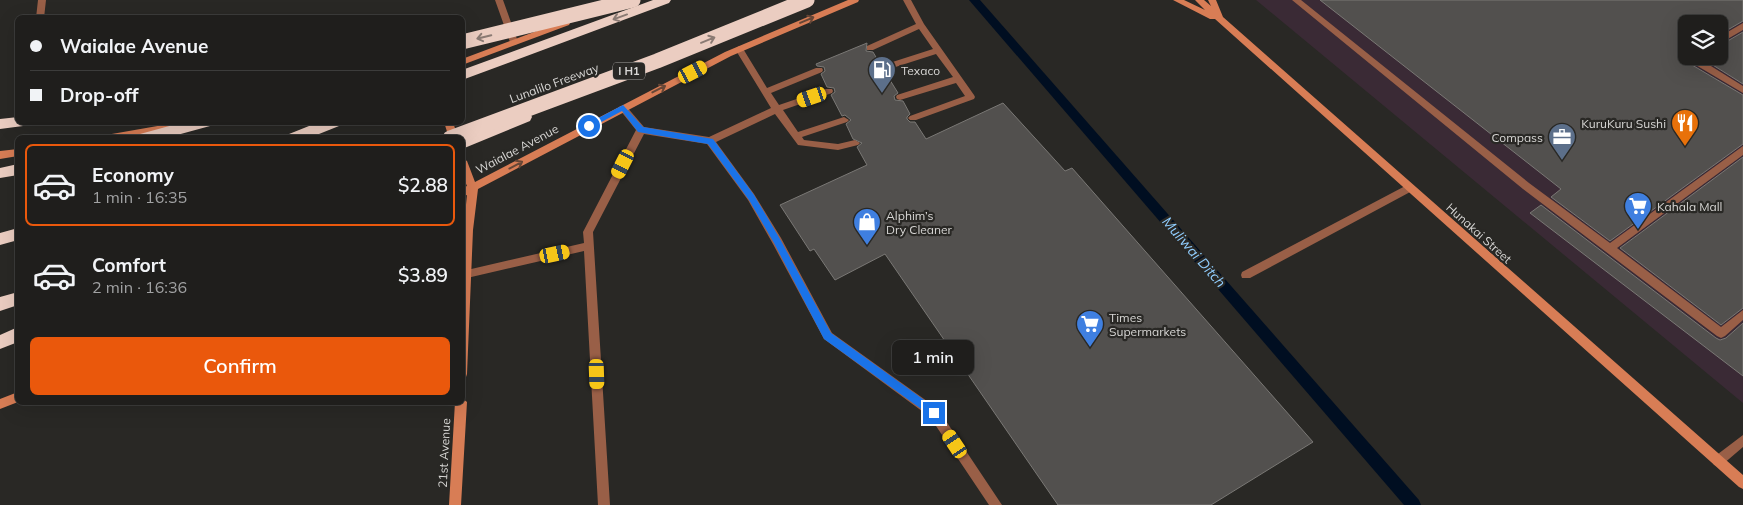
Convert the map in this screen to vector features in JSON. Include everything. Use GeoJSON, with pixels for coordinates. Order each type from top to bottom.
{"type":"FeatureCollection","features":[{"type":"Feature","properties":{"kind":"highway"},"geometry":{"type":"LineString","coordinates":[[465,41],[634,0]]}},
{"type":"Feature","properties":{"kind":"highway"},"geometry":{"type":"LineString","coordinates":[[465,74],[665,0]]}},
{"type":"Feature","properties":{"kind":"highway","name":"Lunalilo Freeway"},"geometry":{"type":"LineString","coordinates":[[458,135],[657,61],[807,0]]}},
{"type":"Feature","properties":{"kind":"highway"},"geometry":{"type":"LineString","coordinates":[[465,143],[657,61]]}},
{"type":"Feature","properties":{"kind":"highway"},"geometry":{"type":"LineString","coordinates":[[0,124],[15,122]]}},
{"type":"Feature","properties":{"kind":"highway"},"geometry":{"type":"LineString","coordinates":[[156,135],[194,125]]}},
{"type":"Feature","properties":{"kind":"highway"},"geometry":{"type":"LineString","coordinates":[[302,135],[326,125]]}},
{"type":"Feature","properties":{"kind":"highway"},"geometry":{"type":"LineString","coordinates":[[0,173],[15,170]]}},
{"type":"Feature","properties":{"kind":"highway"},"geometry":{"type":"LineString","coordinates":[[0,239],[15,235]]}},
{"type":"Feature","properties":{"kind":"highway"},"geometry":{"type":"LineString","coordinates":[[0,304],[15,299]]}},
{"type":"Feature","properties":{"kind":"highway"},"geometry":{"type":"LineString","coordinates":[[0,342],[15,335]]}},
{"type":"Feature","properties":{"kind":"street"},"geometry":{"type":"LineString","coordinates":[[465,61],[625,0]]}},
{"type":"Feature","properties":{"kind":"street","name":"Waialae Avenue"},"geometry":{"type":"LineString","coordinates":[[465,192],[739,49],[855,0]]}},
{"type":"Feature","properties":{"kind":"street"},"geometry":{"type":"LineString","coordinates":[[1177,0],[1223,22]]}},
{"type":"Feature","properties":{"kind":"street","name":"Hunakai Street"},"geometry":{"type":"LineString","coordinates":[[1199,0],[1743,483]]}},
{"type":"Feature","properties":{"kind":"street"},"geometry":{"type":"LineString","coordinates":[[1212,0],[1223,22]]}},
{"type":"Feature","properties":{"kind":"street"},"geometry":{"type":"LineString","coordinates":[[124,135],[182,125]]}},
{"type":"Feature","properties":{"kind":"street"},"geometry":{"type":"LineString","coordinates":[[0,155],[15,152]]}},
{"type":"Feature","properties":{"kind":"street"},"geometry":{"type":"LineString","coordinates":[[465,168],[473,188],[468,230],[465,312]]}},
{"type":"Feature","properties":{"kind":"street"},"geometry":{"type":"LineString","coordinates":[[0,404],[15,398]]}},
{"type":"Feature","properties":{"kind":"street","name":"21st Avenue"},"geometry":{"type":"LineString","coordinates":[[455,505],[461,405]]}},
{"type":"Feature","properties":{"kind":"lane"},"geometry":{"type":"LineString","coordinates":[[40,15],[42,0]]}},
{"type":"Feature","properties":{"kind":"lane"},"geometry":{"type":"LineString","coordinates":[[499,0],[514,42]]}},
{"type":"Feature","properties":{"kind":"lane"},"geometry":{"type":"LineString","coordinates":[[907,0],[921,25],[971,97],[913,118]]}},
{"type":"Feature","properties":{"kind":"lane"},"geometry":{"type":"LineString","coordinates":[[1296,0],[1526,186],[1721,333],[1743,314]]}},
{"type":"Feature","properties":{"kind":"lane"},"geometry":{"type":"LineString","coordinates":[[870,48],[921,25]]}},
{"type":"Feature","properties":{"kind":"lane"},"geometry":{"type":"LineString","coordinates":[[1728,36],[1743,26]]}},
{"type":"Feature","properties":{"kind":"lane"},"geometry":{"type":"LineString","coordinates":[[739,49],[765,92],[801,143],[838,147],[855,143]]}},
{"type":"Feature","properties":{"kind":"lane"},"geometry":{"type":"LineString","coordinates":[[883,68],[938,50]]}},
{"type":"Feature","properties":{"kind":"lane"},"geometry":{"type":"LineString","coordinates":[[1702,65],[1743,90]]}},
{"type":"Feature","properties":{"kind":"lane"},"geometry":{"type":"LineString","coordinates":[[765,92],[819,70]]}},
{"type":"Feature","properties":{"kind":"lane"},"geometry":{"type":"LineString","coordinates":[[900,97],[958,79]]}},
{"type":"Feature","properties":{"kind":"lane"},"geometry":{"type":"LineString","coordinates":[[623,108],[641,130],[710,141],[777,109],[829,91]]}},
{"type":"Feature","properties":{"kind":"lane"},"geometry":{"type":"LineString","coordinates":[[796,136],[844,120]]}},
{"type":"Feature","properties":{"kind":"lane"},"geometry":{"type":"LineString","coordinates":[[604,505],[588,232],[641,130]]}},
{"type":"Feature","properties":{"kind":"lane"},"geometry":{"type":"LineString","coordinates":[[710,141],[752,197],[828,336],[934,413],[996,505]]}},
{"type":"Feature","properties":{"kind":"lane"},"geometry":{"type":"LineString","coordinates":[[1610,248],[1743,150]]}},
{"type":"Feature","properties":{"kind":"lane"},"geometry":{"type":"LineString","coordinates":[[1246,275],[1409,188]]}},
{"type":"Feature","properties":{"kind":"lane"},"geometry":{"type":"LineString","coordinates":[[467,274],[590,246]]}},
{"type":"Feature","properties":{"kind":"lane"},"geometry":{"type":"LineString","coordinates":[[1718,461],[1743,440]]}},
{"type":"Feature","properties":{"kind":"shaded area","name":"Kahala Mall"},"geometry":{"type":"Polygon","coordinates":[[[1256,0],[1743,0],[1743,403],[1256,0]]]}},
{"type":"Feature","properties":{"kind":"building"},"geometry":{"type":"Polygon","coordinates":[[[1320,0],[1743,0],[1743,21],[1728,30],[1728,15],[1678,15],[1678,65],[1692,65],[1743,95],[1743,144],[1610,241],[1551,197],[1561,189],[1320,0]]]}},
{"type":"Feature","properties":{"kind":"building"},"geometry":{"type":"Polygon","coordinates":[[[1743,32],[1743,84],[1713,65],[1728,65],[1728,41],[1743,32]]]}},
{"type":"Feature","properties":{"kind":"building","name":"Times Supermarkets"},"geometry":{"type":"Polygon","coordinates":[[[867,43],[866,51],[873,52],[880,64],[877,67],[878,71],[885,72],[898,93],[894,96],[895,100],[903,101],[910,114],[907,119],[910,122],[915,122],[926,139],[1003,103],[1065,171],[1072,168],[1313,442],[1211,505],[1058,505],[885,254],[835,280],[814,249],[810,251],[780,205],[867,165],[857,147],[862,143],[853,139],[846,124],[851,120],[845,115],[842,116],[831,95],[835,92],[834,88],[827,87],[821,74],[825,71],[824,67],[817,66],[816,64],[867,43]]]}},
{"type":"Feature","properties":{"kind":"building"},"geometry":{"type":"Polygon","coordinates":[[[1743,157],[1743,308],[1721,325],[1620,248],[1743,157]]]}},
{"type":"Feature","properties":{"kind":"building"},"geometry":{"type":"Polygon","coordinates":[[[1541,205],[1716,338],[1720,340],[1726,338],[1743,323],[1743,376],[1530,213],[1541,205]]]}},
{"type":"Feature","properties":{"kind":"waterway","name":"Muliwai Ditch"},"geometry":{"type":"LineString","coordinates":[[974,0],[1414,505]]}},
{"type":"Feature","properties":{"kind":"place","name":"Texaco"},"geometry":{"type":"Point","coordinates":[882,94]}},
{"type":"Feature","properties":{"kind":"place","name":"KuruKuru Sushi"},"geometry":{"type":"Point","coordinates":[1685,147]}},
{"type":"Feature","properties":{"kind":"place","name":"Compass"},"geometry":{"type":"Point","coordinates":[1562,161]}},
{"type":"Feature","properties":{"kind":"place","name":"Kahala Mall"},"geometry":{"type":"Point","coordinates":[1638,230]}},
{"type":"Feature","properties":{"kind":"place","name":"Alphim’s Dry Cleaner"},"geometry":{"type":"Point","coordinates":[867,246]}},
{"type":"Feature","properties":{"kind":"place","name":"Times Supermarkets"},"geometry":{"type":"Point","coordinates":[1090,348]}},
{"type":"Feature","properties":{"kind":"route"},"geometry":{"type":"LineString","coordinates":[[589,126],[623,108],[641,130],[710,141],[752,197],[828,336],[934,413]]}}]}
